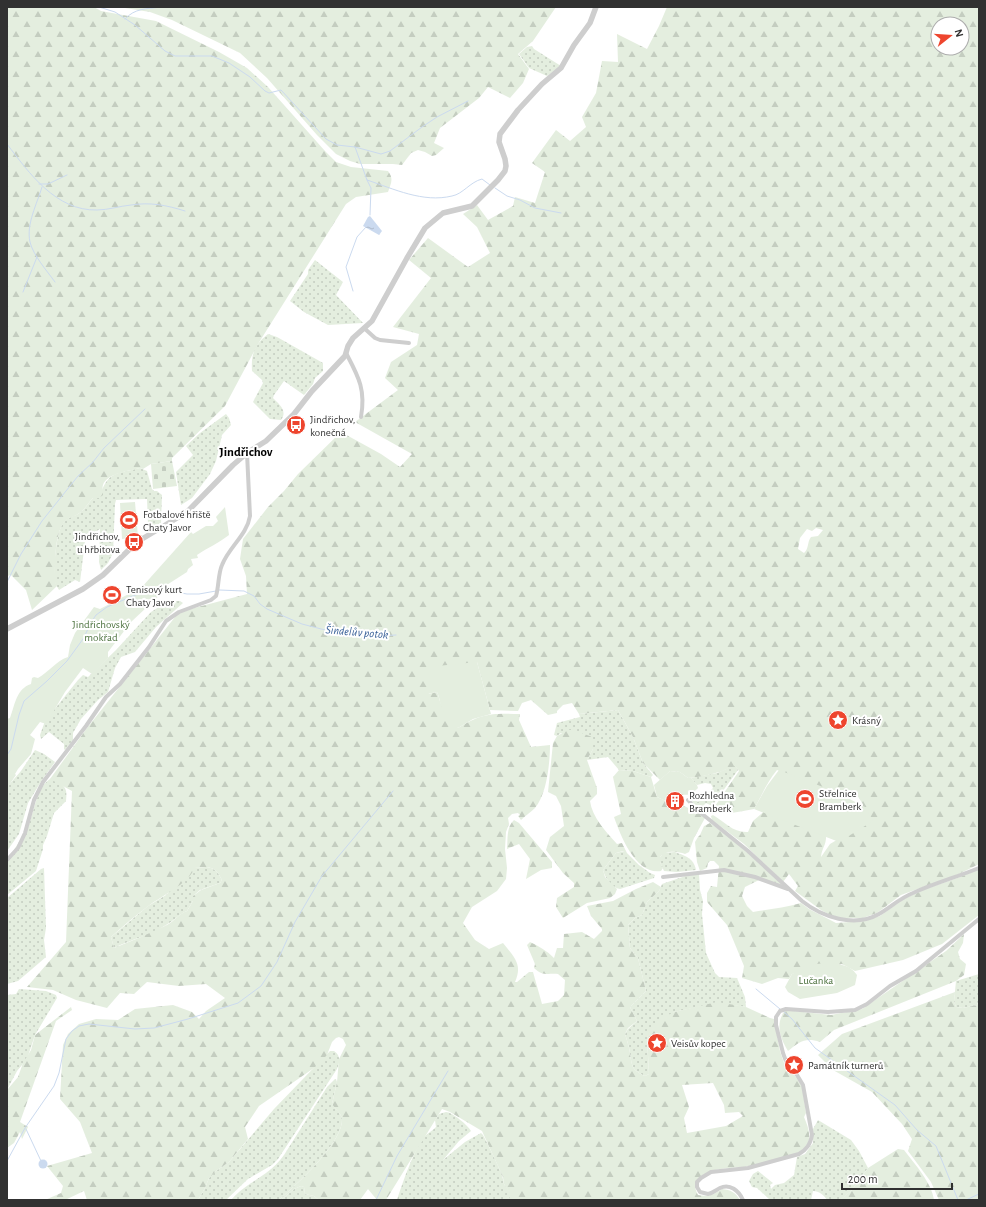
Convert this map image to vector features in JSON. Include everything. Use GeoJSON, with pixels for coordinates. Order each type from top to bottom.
{"type":"FeatureCollection","features":[{"type":"Feature","properties":{"kind":"street"},"geometry":{"type":"LineString","coordinates":[[7,629],[83,589],[103,574],[137,542],[192,507],[233,465],[247,453],[266,441],[294,414],[312,391],[346,353],[348,346],[354,338],[375,315],[425,228],[443,213],[472,206],[505,171],[505,159],[499,142],[500,134],[518,110],[542,84],[561,68],[574,45],[590,23],[596,7]]}},
{"type":"Feature","properties":{"kind":"street"},"geometry":{"type":"LineString","coordinates":[[364,328],[375,338],[380,340],[409,343]]}},
{"type":"Feature","properties":{"kind":"street"},"geometry":{"type":"LineString","coordinates":[[346,353],[362,386],[363,398],[361,417]]}},
{"type":"Feature","properties":{"kind":"street"},"geometry":{"type":"LineString","coordinates":[[7,860],[18,848],[25,833],[34,800],[43,782],[86,726],[106,697],[120,684],[149,647],[166,621],[179,612],[211,600],[216,596],[222,565],[226,555],[249,522],[247,453]]}},
{"type":"Feature","properties":{"kind":"street"},"geometry":{"type":"LineString","coordinates":[[688,800],[696,809],[748,850],[810,908],[827,916],[841,919],[861,919],[880,914],[899,900],[912,893],[979,868]]}},
{"type":"Feature","properties":{"kind":"street"},"geometry":{"type":"LineString","coordinates":[[663,877],[724,870],[755,877],[791,890]]}},
{"type":"Feature","properties":{"kind":"street"},"geometry":{"type":"LineString","coordinates":[[743,1200],[741,1195],[734,1189],[728,1187],[719,1188],[708,1194],[700,1192],[697,1187],[697,1182],[711,1172],[748,1168],[799,1154],[806,1150],[811,1141],[812,1135],[804,1085],[787,1064],[776,1025],[776,1017],[780,1011],[786,1009],[833,1012],[855,1010],[867,1004],[890,986],[916,971],[979,919]]}},
{"type":"Feature","properties":{"kind":"green space"},"geometry":{"type":"Polygon","coordinates":[[[7,7],[94,7],[101,11],[156,21],[219,52],[247,68],[268,87],[336,162],[351,167],[388,171],[391,179],[388,192],[356,197],[346,204],[258,344],[225,406],[172,458],[172,461],[151,464],[143,469],[140,468],[114,475],[105,481],[103,485],[103,495],[99,498],[93,498],[80,513],[65,521],[61,526],[57,541],[55,582],[57,586],[32,610],[26,590],[11,575],[7,576],[7,7]]]}},
{"type":"Feature","properties":{"kind":"green space"},"geometry":{"type":"Polygon","coordinates":[[[119,7],[556,7],[533,41],[518,54],[529,69],[523,83],[510,98],[488,87],[479,98],[440,128],[434,143],[444,148],[436,155],[432,156],[418,150],[411,153],[402,165],[360,164],[336,154],[317,135],[267,78],[240,53],[172,20],[150,12],[119,7]]]}},
{"type":"Feature","properties":{"kind":"green space"},"geometry":{"type":"Polygon","coordinates":[[[667,7],[979,7],[979,864],[959,874],[901,895],[877,913],[863,918],[835,918],[821,910],[795,891],[798,886],[789,874],[783,882],[744,844],[712,820],[711,816],[713,815],[733,829],[748,832],[753,821],[768,808],[826,833],[826,840],[821,857],[830,844],[865,823],[862,803],[857,795],[845,797],[777,770],[767,784],[754,809],[733,813],[722,813],[713,809],[739,771],[735,766],[712,774],[688,778],[680,772],[670,771],[660,780],[643,763],[633,737],[618,710],[579,714],[572,703],[563,705],[557,713],[548,715],[531,700],[522,703],[518,711],[490,710],[477,662],[428,694],[437,692],[444,711],[458,728],[474,719],[488,715],[520,714],[519,720],[531,747],[550,745],[550,752],[547,778],[539,802],[535,808],[521,820],[518,813],[512,814],[508,818],[509,824],[506,832],[505,849],[507,868],[506,879],[497,891],[472,907],[463,923],[475,940],[489,949],[503,943],[514,957],[518,965],[515,982],[529,972],[533,972],[542,1004],[558,1001],[564,995],[565,980],[558,974],[543,974],[534,968],[535,964],[527,945],[530,942],[549,953],[554,958],[557,948],[563,948],[564,934],[582,932],[594,939],[602,931],[591,916],[587,906],[613,901],[653,882],[661,887],[659,891],[647,902],[642,915],[635,918],[628,925],[630,948],[638,958],[646,991],[630,1007],[637,1021],[628,1028],[625,1034],[633,1068],[645,1076],[649,1074],[647,1037],[658,1020],[674,1012],[717,1002],[746,1007],[774,1019],[780,1051],[784,1063],[802,1086],[806,1113],[804,1117],[809,1132],[809,1141],[807,1146],[798,1153],[762,1163],[710,1171],[699,1178],[695,1184],[698,1195],[710,1195],[722,1189],[732,1192],[740,1200],[509,1200],[510,1193],[504,1184],[503,1177],[482,1131],[450,1112],[442,1109],[386,1200],[377,1200],[368,1189],[360,1200],[319,1200],[314,1196],[305,1194],[304,1187],[301,1186],[294,1189],[279,1200],[317,1163],[335,1140],[340,1129],[342,1119],[332,1104],[337,1082],[339,1059],[346,1045],[343,1039],[339,1037],[332,1042],[327,1055],[314,1068],[259,1106],[245,1127],[248,1139],[229,1162],[209,1178],[198,1200],[87,1200],[84,1191],[65,1200],[45,1200],[61,1193],[63,1186],[47,1166],[92,1153],[80,1122],[60,1099],[63,1045],[68,1034],[79,1024],[96,1019],[118,1020],[135,1009],[173,1005],[192,1012],[199,1019],[206,1011],[225,998],[206,984],[179,986],[147,982],[134,994],[120,993],[107,1008],[76,1000],[53,990],[27,987],[66,942],[72,791],[50,779],[87,728],[179,612],[247,594],[246,576],[240,559],[243,539],[268,507],[298,474],[341,432],[381,454],[400,467],[412,454],[355,422],[398,390],[385,378],[391,362],[417,345],[419,334],[393,327],[431,278],[409,260],[428,238],[468,267],[490,253],[477,227],[463,214],[477,205],[488,220],[513,206],[515,197],[535,203],[545,172],[532,163],[556,130],[570,141],[586,127],[582,117],[596,93],[602,61],[618,62],[617,34],[647,49],[667,7]],[[816,528],[812,531],[807,529],[800,538],[798,549],[804,553],[807,550],[811,537],[818,536],[823,530],[816,528]],[[195,868],[180,885],[129,921],[111,937],[114,948],[170,923],[187,911],[193,901],[193,896],[201,890],[220,883],[222,880],[218,873],[212,868],[195,868]],[[650,1036],[648,1040],[651,1051],[657,1050],[659,1040],[650,1036]],[[713,1083],[682,1085],[689,1107],[684,1118],[687,1133],[726,1126],[743,1116],[739,1112],[725,1113],[724,1105],[713,1083]]]}},
{"type":"Feature","properties":{"kind":"green space"},"geometry":{"type":"Polygon","coordinates":[[[532,46],[534,49],[561,66],[547,76],[529,68],[519,54],[527,47],[532,46]]]}},
{"type":"Feature","properties":{"kind":"green space"},"geometry":{"type":"Polygon","coordinates":[[[315,260],[343,282],[336,295],[363,323],[328,325],[304,312],[290,301],[308,274],[308,270],[315,260]]]}},
{"type":"Feature","properties":{"kind":"green space"},"geometry":{"type":"Polygon","coordinates":[[[268,334],[277,337],[323,363],[323,371],[315,378],[313,384],[304,395],[284,381],[273,398],[280,405],[283,411],[284,414],[281,420],[270,419],[253,402],[263,383],[262,380],[252,371],[254,350],[259,342],[268,334]]]}},
{"type":"Feature","properties":{"kind":"green space"},"geometry":{"type":"Polygon","coordinates":[[[226,414],[231,425],[222,435],[216,461],[210,474],[192,498],[181,505],[176,472],[193,455],[186,446],[200,433],[226,414]]]}},
{"type":"Feature","properties":{"kind":"green space"},"geometry":{"type":"Polygon","coordinates":[[[172,461],[177,486],[153,489],[151,464],[172,461]]]}},
{"type":"Feature","properties":{"kind":"green space"},"geometry":{"type":"Polygon","coordinates":[[[140,468],[147,471],[152,489],[162,495],[161,523],[153,527],[149,527],[147,499],[116,500],[113,553],[108,563],[101,570],[99,562],[100,529],[88,536],[86,533],[80,582],[75,580],[59,590],[55,583],[54,576],[57,543],[63,523],[68,518],[80,513],[93,498],[99,498],[102,489],[109,478],[124,471],[140,468]]]}},
{"type":"Feature","properties":{"kind":"green space","name":"Fotbalové hřiště Chaty Javor"},"geometry":{"type":"Polygon","coordinates":[[[135,502],[138,537],[122,539],[120,503],[135,502]]]}},
{"type":"Feature","properties":{"kind":"green space","name":"Jindřichovský mokřad"},"geometry":{"type":"Polygon","coordinates":[[[225,507],[229,535],[197,555],[198,558],[191,559],[193,565],[187,572],[162,588],[163,592],[131,622],[108,652],[108,658],[92,674],[83,668],[65,692],[46,724],[40,722],[30,735],[35,739],[31,754],[18,769],[15,774],[16,775],[7,788],[7,719],[10,718],[17,698],[22,690],[31,684],[32,678],[38,678],[60,661],[68,657],[70,645],[75,633],[94,607],[100,609],[142,587],[191,532],[193,534],[206,526],[213,526],[218,521],[216,517],[225,507]]]}},
{"type":"Feature","properties":{"kind":"green space","name":"Tenisový kurt Chaty Javor"},"geometry":{"type":"Polygon","coordinates":[[[118,588],[121,595],[106,602],[104,595],[118,588]]]}},
{"type":"Feature","properties":{"kind":"green space"},"geometry":{"type":"Polygon","coordinates":[[[176,601],[183,603],[156,627],[135,652],[121,657],[115,668],[108,692],[98,700],[81,719],[73,733],[73,740],[65,750],[64,744],[49,732],[41,739],[40,735],[45,721],[78,680],[83,675],[88,677],[116,650],[151,612],[159,607],[176,601]]]}},
{"type":"Feature","properties":{"kind":"green space"},"geometry":{"type":"Polygon","coordinates":[[[477,662],[491,714],[473,719],[458,728],[446,721],[446,715],[437,692],[427,694],[427,667],[477,662]]]}},
{"type":"Feature","properties":{"kind":"green space"},"geometry":{"type":"Polygon","coordinates":[[[618,710],[633,737],[643,763],[653,775],[651,777],[633,771],[619,770],[608,757],[587,760],[593,749],[561,733],[557,736],[554,735],[557,723],[580,717],[579,714],[618,710]]]}},
{"type":"Feature","properties":{"kind":"green space"},"geometry":{"type":"Polygon","coordinates":[[[568,730],[574,730],[592,737],[593,749],[587,760],[597,788],[597,794],[590,801],[591,807],[604,829],[617,844],[622,843],[627,853],[623,851],[616,853],[603,870],[605,877],[617,889],[615,894],[610,898],[587,903],[563,918],[556,907],[557,898],[574,887],[574,883],[563,873],[546,850],[550,837],[564,826],[561,806],[556,796],[548,792],[553,743],[557,736],[568,730]]]}},
{"type":"Feature","properties":{"kind":"green space"},"geometry":{"type":"Polygon","coordinates":[[[35,750],[44,754],[55,762],[28,803],[19,834],[7,851],[7,787],[21,771],[35,750]]]}},
{"type":"Feature","properties":{"kind":"green space"},"geometry":{"type":"Polygon","coordinates":[[[735,765],[738,770],[712,806],[706,803],[704,805],[703,813],[697,809],[692,801],[694,799],[698,802],[713,788],[711,784],[705,783],[697,785],[691,778],[717,773],[735,765]]]}},
{"type":"Feature","properties":{"kind":"green space"},"geometry":{"type":"Polygon","coordinates":[[[619,770],[633,771],[651,777],[657,797],[668,802],[673,808],[681,805],[696,811],[705,818],[694,838],[689,852],[685,854],[679,852],[668,852],[660,857],[660,862],[663,868],[661,871],[652,871],[644,867],[637,861],[625,844],[614,817],[621,814],[613,777],[619,770]]]}},
{"type":"Feature","properties":{"kind":"green space","name":"Střelnice Bramberk"},"geometry":{"type":"Polygon","coordinates":[[[779,770],[836,792],[865,807],[873,821],[839,842],[754,809],[767,786],[779,770]]]}},
{"type":"Feature","properties":{"kind":"green space"},"geometry":{"type":"Polygon","coordinates":[[[670,771],[680,772],[688,778],[691,778],[698,788],[689,794],[677,796],[681,804],[673,808],[668,802],[657,797],[654,785],[670,771]]]}},
{"type":"Feature","properties":{"kind":"green space"},"geometry":{"type":"Polygon","coordinates":[[[52,778],[66,789],[66,801],[54,813],[36,871],[7,895],[6,871],[8,861],[27,829],[42,787],[52,778]]]}},
{"type":"Feature","properties":{"kind":"green space"},"geometry":{"type":"Polygon","coordinates":[[[514,820],[519,823],[552,862],[552,868],[541,870],[526,879],[530,859],[519,844],[507,849],[509,830],[511,823],[514,820]]]}},
{"type":"Feature","properties":{"kind":"green space"},"geometry":{"type":"Polygon","coordinates":[[[710,823],[732,839],[784,885],[776,885],[759,880],[745,887],[742,896],[747,906],[753,912],[801,903],[809,909],[836,923],[863,921],[880,916],[904,899],[923,890],[979,869],[979,915],[942,944],[903,960],[855,971],[842,964],[792,974],[789,979],[778,978],[762,984],[742,978],[744,966],[727,925],[707,902],[707,893],[711,886],[717,887],[719,866],[714,861],[710,861],[707,868],[700,871],[697,862],[695,842],[704,826],[710,823]]]}},
{"type":"Feature","properties":{"kind":"green space"},"geometry":{"type":"Polygon","coordinates":[[[625,851],[639,865],[655,875],[654,878],[620,889],[612,885],[605,876],[603,870],[616,853],[625,851]]]}},
{"type":"Feature","properties":{"kind":"green space"},"geometry":{"type":"Polygon","coordinates":[[[675,852],[686,856],[691,860],[696,870],[677,872],[664,871],[660,862],[660,857],[664,853],[675,852]]]}},
{"type":"Feature","properties":{"kind":"green space"},"geometry":{"type":"Polygon","coordinates":[[[206,867],[214,869],[218,873],[222,880],[220,883],[200,890],[193,896],[193,901],[187,911],[169,923],[150,934],[114,948],[111,937],[148,906],[166,895],[194,868],[206,867]]]}},
{"type":"Feature","properties":{"kind":"green space"},"geometry":{"type":"Polygon","coordinates":[[[44,868],[46,928],[44,940],[46,957],[18,981],[7,984],[7,898],[44,868]]]}},
{"type":"Feature","properties":{"kind":"green space"},"geometry":{"type":"Polygon","coordinates":[[[694,873],[699,874],[700,890],[703,901],[702,914],[706,953],[715,973],[719,977],[737,978],[745,997],[746,1007],[717,1003],[674,1012],[647,1037],[649,1074],[645,1076],[633,1068],[625,1034],[637,1021],[630,1007],[646,991],[638,958],[630,948],[628,925],[635,918],[642,915],[647,902],[659,891],[662,884],[694,873]]]}},
{"type":"Feature","properties":{"kind":"green space"},"geometry":{"type":"Polygon","coordinates":[[[964,934],[963,943],[958,952],[960,959],[966,964],[964,975],[956,981],[834,1030],[820,1042],[810,1040],[802,1041],[788,1051],[781,1036],[779,1026],[785,1010],[831,1015],[862,1009],[946,951],[964,934]]]}},
{"type":"Feature","properties":{"kind":"green space","name":"Lučanka"},"geometry":{"type":"Polygon","coordinates":[[[824,963],[838,964],[850,968],[857,975],[855,985],[837,993],[800,999],[788,992],[785,987],[792,974],[811,965],[824,963]]]}},
{"type":"Feature","properties":{"kind":"green space"},"geometry":{"type":"Polygon","coordinates":[[[979,974],[979,999],[977,1005],[963,1008],[956,1007],[954,1001],[956,981],[979,974]]]}},
{"type":"Feature","properties":{"kind":"green space"},"geometry":{"type":"Polygon","coordinates":[[[19,989],[46,991],[56,995],[57,998],[35,1035],[27,1059],[17,1071],[7,1090],[7,995],[16,994],[19,989]]]}},
{"type":"Feature","properties":{"kind":"green space"},"geometry":{"type":"Polygon","coordinates":[[[955,992],[954,1001],[956,1007],[963,1008],[977,1005],[979,999],[979,1200],[939,1200],[931,1182],[908,1151],[912,1139],[902,1124],[872,1092],[833,1070],[818,1055],[842,1034],[955,992]]]}},
{"type":"Feature","properties":{"kind":"green space"},"geometry":{"type":"Polygon","coordinates":[[[71,1007],[72,1010],[56,1021],[20,1122],[28,1127],[22,1139],[20,1132],[14,1143],[7,1148],[7,1090],[18,1077],[23,1063],[31,1050],[35,1035],[71,1007]]]}},
{"type":"Feature","properties":{"kind":"green space"},"geometry":{"type":"Polygon","coordinates":[[[330,1051],[334,1051],[339,1057],[337,1069],[278,1159],[272,1165],[248,1179],[226,1200],[198,1200],[213,1173],[229,1162],[274,1109],[330,1051]]]}},
{"type":"Feature","properties":{"kind":"green space"},"geometry":{"type":"Polygon","coordinates":[[[335,1079],[337,1082],[332,1104],[342,1119],[340,1129],[335,1140],[317,1163],[279,1200],[231,1200],[244,1188],[271,1169],[280,1160],[327,1087],[335,1079]]]}},
{"type":"Feature","properties":{"kind":"green space"},"geometry":{"type":"Polygon","coordinates":[[[446,1112],[452,1114],[460,1120],[471,1131],[459,1141],[443,1160],[465,1142],[481,1133],[486,1140],[502,1175],[504,1184],[511,1195],[509,1200],[397,1200],[409,1167],[420,1143],[424,1137],[436,1127],[435,1120],[439,1114],[446,1112]]]}},
{"type":"Feature","properties":{"kind":"green space"},"geometry":{"type":"Polygon","coordinates":[[[818,1120],[851,1140],[868,1168],[852,1190],[840,1200],[827,1200],[821,1194],[813,1191],[811,1200],[770,1200],[757,1188],[752,1187],[749,1181],[753,1174],[758,1171],[773,1183],[770,1185],[771,1189],[775,1185],[784,1183],[794,1175],[797,1157],[805,1154],[813,1143],[813,1129],[818,1120]]]}},
{"type":"Feature","properties":{"kind":"green space"},"geometry":{"type":"Polygon","coordinates":[[[898,1149],[904,1150],[922,1174],[930,1187],[934,1200],[840,1200],[852,1190],[868,1168],[898,1149]]]}},
{"type":"Feature","properties":{"kind":"green space"},"geometry":{"type":"Polygon","coordinates":[[[301,1186],[304,1187],[305,1194],[314,1196],[319,1200],[281,1200],[294,1189],[301,1186]]]}},
{"type":"Feature","properties":{"kind":"water"},"geometry":{"type":"Polygon","coordinates":[[[370,216],[382,231],[379,235],[363,226],[370,216]]]}},
{"type":"Feature","properties":{"kind":"water"},"geometry":{"type":"Polygon","coordinates":[[[41,1160],[45,1160],[47,1164],[45,1168],[41,1168],[39,1166],[39,1162],[41,1160]]]}},
{"type":"Feature","properties":{"kind":"waterway"},"geometry":{"type":"LineString","coordinates":[[99,7],[115,12],[135,25],[165,51],[175,56],[212,56],[229,63],[250,77],[269,93],[281,90],[326,139],[337,145],[355,147],[367,180],[398,191],[430,198],[441,198],[456,195],[482,179],[490,185]]}},
{"type":"Feature","properties":{"kind":"waterway"},"geometry":{"type":"LineString","coordinates":[[125,19],[137,11],[161,7]]}},
{"type":"Feature","properties":{"kind":"waterway"},"geometry":{"type":"LineString","coordinates":[[355,147],[381,154],[390,151],[437,117],[468,101]]}},
{"type":"Feature","properties":{"kind":"waterway"},"geometry":{"type":"LineString","coordinates":[[7,144],[34,178],[45,188],[56,197],[82,209],[97,210],[138,204],[151,204],[185,211]]}},
{"type":"Feature","properties":{"kind":"waterway"},"geometry":{"type":"LineString","coordinates":[[39,184],[48,184],[67,175]]}},
{"type":"Feature","properties":{"kind":"waterway"},"geometry":{"type":"LineString","coordinates":[[367,180],[371,188],[370,215]]}},
{"type":"Feature","properties":{"kind":"waterway"},"geometry":{"type":"LineString","coordinates":[[42,187],[29,228],[29,235],[30,242],[37,257],[55,282]]}},
{"type":"Feature","properties":{"kind":"waterway"},"geometry":{"type":"LineString","coordinates":[[495,188],[507,196],[520,200],[535,208],[561,213]]}},
{"type":"Feature","properties":{"kind":"waterway"},"geometry":{"type":"LineString","coordinates":[[353,291],[346,267],[357,237],[366,227]]}},
{"type":"Feature","properties":{"kind":"waterway"},"geometry":{"type":"LineString","coordinates":[[23,292],[37,257]]}},
{"type":"Feature","properties":{"kind":"waterway"},"geometry":{"type":"LineString","coordinates":[[7,582],[21,554],[42,521],[78,476],[93,462],[104,448],[145,409]]}},
{"type":"Feature","properties":{"kind":"waterway","name":"Šindelův potok"},"geometry":{"type":"LineString","coordinates":[[7,755],[11,749],[24,701],[67,661],[83,639],[96,615],[107,607],[148,590],[170,591],[187,594],[199,594],[216,591]]}},
{"type":"Feature","properties":{"kind":"waterway","name":"Šindelův potok"},"geometry":{"type":"LineString","coordinates":[[219,590],[244,591],[254,596],[260,604],[267,609],[302,624],[329,631],[342,631],[376,636],[396,635]]}},
{"type":"Feature","properties":{"kind":"waterway"},"geometry":{"type":"LineString","coordinates":[[7,1161],[25,1128],[54,1086],[59,1073],[66,1039],[72,1031],[79,1026],[89,1024],[135,1029],[154,1028],[238,1003],[261,986],[277,962],[295,922],[322,876],[393,791]]}},
{"type":"Feature","properties":{"kind":"waterway"},"geometry":{"type":"LineString","coordinates":[[756,989],[780,1009]]}},
{"type":"Feature","properties":{"kind":"waterway"},"geometry":{"type":"LineString","coordinates":[[783,1011],[792,1019],[815,1048],[895,1105],[917,1130],[936,1146],[958,1200]]}},
{"type":"Feature","properties":{"kind":"waterway"},"geometry":{"type":"LineString","coordinates":[[376,1200],[397,1156],[448,1071]]}},
{"type":"Feature","properties":{"kind":"waterway"},"geometry":{"type":"LineString","coordinates":[[26,1129],[41,1161]]}},
{"type":"Feature","properties":{"kind":"waterway"},"geometry":{"type":"LineString","coordinates":[[966,1200],[979,1194]]}},
{"type":"Feature","properties":{"kind":"place","name":"Jindřichov, konečná"},"geometry":{"type":"Point","coordinates":[296,425]}},
{"type":"Feature","properties":{"kind":"place","name":"Fotbalové hřiště Chaty Javor"},"geometry":{"type":"Point","coordinates":[129,520]}},
{"type":"Feature","properties":{"kind":"place","name":"Jindřichov, u hřbitova"},"geometry":{"type":"Point","coordinates":[134,542]}},
{"type":"Feature","properties":{"kind":"place","name":"Tenisový kurt Chaty Javor"},"geometry":{"type":"Point","coordinates":[112,595]}},
{"type":"Feature","properties":{"kind":"place","name":"Krásný"},"geometry":{"type":"Point","coordinates":[838,720]}},
{"type":"Feature","properties":{"kind":"place","name":"Střelnice Bramberk"},"geometry":{"type":"Point","coordinates":[805,799]}},
{"type":"Feature","properties":{"kind":"place","name":"Rozhledna Bramberk"},"geometry":{"type":"Point","coordinates":[675,801]}},
{"type":"Feature","properties":{"kind":"place","name":"Veisův kopec"},"geometry":{"type":"Point","coordinates":[657,1043]}},
{"type":"Feature","properties":{"kind":"place","name":"Památník turnerů"},"geometry":{"type":"Point","coordinates":[794,1065]}},
{"type":"Feature","properties":{"kind":"district","name":"Jindřichov"},"geometry":{"type":"Point","coordinates":[246,451]}}]}
